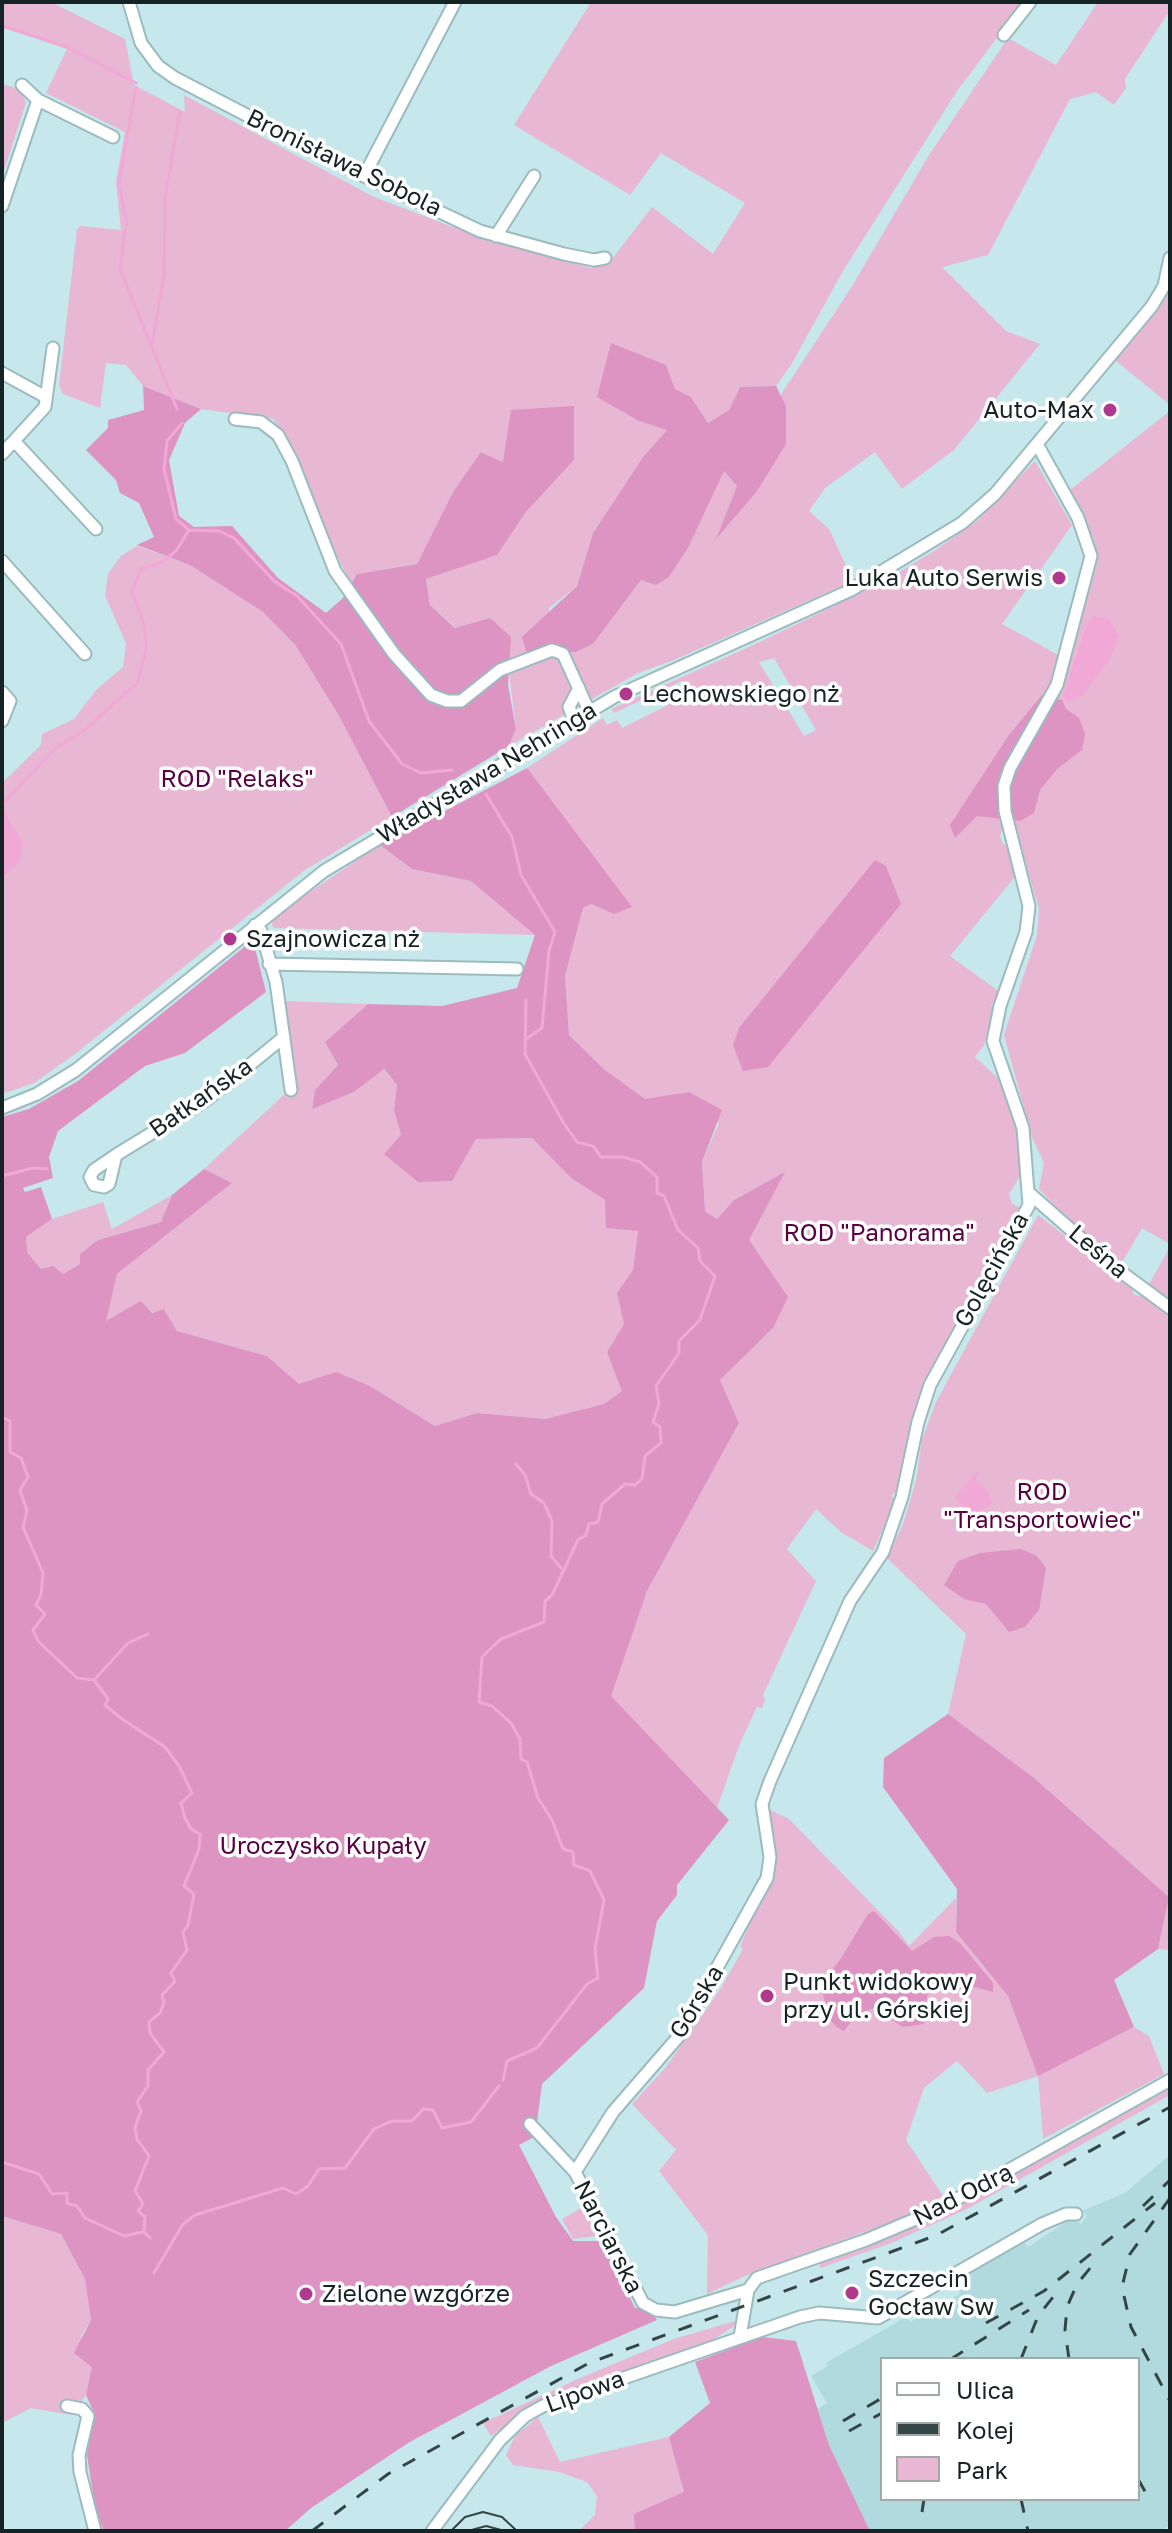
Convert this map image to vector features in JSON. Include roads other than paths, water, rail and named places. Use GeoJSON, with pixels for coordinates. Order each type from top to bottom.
{"type":"FeatureCollection","features":[{"type":"Feature","properties":{"kind":"street","name":"Bronisława Sobola"},"geometry":{"type":"LineString","coordinates":[[129,2],[141,43],[169,74],[364,176],[496,236],[564,254],[594,260],[605,258]]}},
{"type":"Feature","properties":{"kind":"street"},"geometry":{"type":"LineString","coordinates":[[364,176],[455,2]]}},
{"type":"Feature","properties":{"kind":"street"},"geometry":{"type":"LineString","coordinates":[[1004,35],[1030,2]]}},
{"type":"Feature","properties":{"kind":"street"},"geometry":{"type":"LineString","coordinates":[[22,85],[38,100],[113,137]]}},
{"type":"Feature","properties":{"kind":"street"},"geometry":{"type":"LineString","coordinates":[[2,206],[38,100]]}},
{"type":"Feature","properties":{"kind":"street"},"geometry":{"type":"LineString","coordinates":[[496,236],[534,176]]}},
{"type":"Feature","properties":{"kind":"street","name":"Władysława Nehringa"},"geometry":{"type":"LineString","coordinates":[[2,1108],[37,1094],[76,1070],[324,871],[589,711],[885,572],[975,514],[1154,303],[1165,283],[1170,258]]}},
{"type":"Feature","properties":{"kind":"street"},"geometry":{"type":"LineString","coordinates":[[2,454],[41,416],[53,348]]}},
{"type":"Feature","properties":{"kind":"street"},"geometry":{"type":"LineString","coordinates":[[2,373],[44,396]]}},
{"type":"Feature","properties":{"kind":"street"},"geometry":{"type":"LineString","coordinates":[[235,419],[261,422],[278,435],[292,461],[328,555],[394,654],[424,689],[437,698],[461,701],[500,670],[546,651],[563,654],[589,711]]}},
{"type":"Feature","properties":{"kind":"street"},"geometry":{"type":"LineString","coordinates":[[15,442],[96,529]]}},
{"type":"Feature","properties":{"kind":"street","name":"Golęcińska"},"geometry":{"type":"LineString","coordinates":[[762,1812],[763,1798],[782,1750],[839,1624],[850,1601],[877,1565],[888,1538],[930,1385],[989,1274],[1024,1220],[1029,1193],[1023,1128],[993,1041],[998,1013],[1026,932],[1029,906],[1005,811],[1004,786],[1057,685],[1091,556],[1078,518],[1037,444]]}},
{"type":"Feature","properties":{"kind":"street"},"geometry":{"type":"LineString","coordinates":[[2,561],[85,654]]}},
{"type":"Feature","properties":{"kind":"street"},"geometry":{"type":"LineString","coordinates":[[574,720],[569,707],[579,688]]}},
{"type":"Feature","properties":{"kind":"street"},"geometry":{"type":"LineString","coordinates":[[2,692],[10,701],[2,721]]}},
{"type":"Feature","properties":{"kind":"street"},"geometry":{"type":"LineString","coordinates":[[255,925],[261,931],[276,982],[291,1090]]}},
{"type":"Feature","properties":{"kind":"street"},"geometry":{"type":"LineString","coordinates":[[269,964],[517,969]]}},
{"type":"Feature","properties":{"kind":"street","name":"Bałkańska"},"geometry":{"type":"LineString","coordinates":[[116,1155],[209,1098],[284,1037]]}},
{"type":"Feature","properties":{"kind":"street","name":"Leśna"},"geometry":{"type":"LineString","coordinates":[[1029,1193],[1109,1263],[1170,1308]]}},
{"type":"Feature","properties":{"kind":"street","name":"Górska"},"geometry":{"type":"LineString","coordinates":[[575,2172],[613,2112],[679,2036],[759,1893],[770,1866],[762,1812]]}},
{"type":"Feature","properties":{"kind":"street","name":"Nad Odrą"},"geometry":{"type":"LineString","coordinates":[[748,2290],[760,2277],[866,2240],[937,2210],[1170,2080]]}},
{"type":"Feature","properties":{"kind":"street","name":"Narciarska"},"geometry":{"type":"LineString","coordinates":[[530,2124],[575,2172],[633,2287],[649,2308],[675,2312],[748,2290]]}},
{"type":"Feature","properties":{"kind":"street","name":"Lipowa"},"geometry":{"type":"LineString","coordinates":[[432,2531],[500,2440],[533,2411],[740,2337],[819,2313],[878,2318],[1042,2224],[1066,2214],[1076,2214]]}},
{"type":"Feature","properties":{"kind":"street"},"geometry":{"type":"LineString","coordinates":[[740,2337],[748,2290]]}},
{"type":"Feature","properties":{"kind":"street"},"geometry":{"type":"LineString","coordinates":[[67,2406],[82,2409],[88,2416],[79,2455],[80,2472],[95,2531]]}},
{"type":"Feature","properties":{"kind":"waterway"},"geometry":{"type":"LineString","coordinates":[[2,26],[65,46],[136,83]]}},
{"type":"Feature","properties":{"kind":"waterway"},"geometry":{"type":"LineString","coordinates":[[127,225],[119,182],[136,88]]}},
{"type":"Feature","properties":{"kind":"waterway"},"geometry":{"type":"LineString","coordinates":[[152,345],[164,274],[165,198],[180,112]]}},
{"type":"Feature","properties":{"kind":"waterway"},"geometry":{"type":"LineString","coordinates":[[125,230],[120,269],[177,409]]}},
{"type":"Feature","properties":{"kind":"waterway"},"geometry":{"type":"LineString","coordinates":[[182,423],[167,441],[164,469],[176,519],[189,530],[219,531],[234,538],[274,581],[297,596],[341,644],[369,721],[402,764],[421,773],[452,770]]}},
{"type":"Feature","properties":{"kind":"waterway"},"geometry":{"type":"LineString","coordinates":[[2,804],[56,748],[86,729],[138,682],[146,649],[144,625],[132,592],[141,569],[159,564],[176,551],[189,530]]}},
{"type":"Feature","properties":{"kind":"waterway"},"geometry":{"type":"LineString","coordinates":[[486,794],[512,837],[521,875],[555,932],[549,951],[542,1028],[526,1039]]}},
{"type":"Feature","properties":{"kind":"waterway"},"geometry":{"type":"LineString","coordinates":[[503,2080],[507,2061],[537,2048],[587,1984],[598,1978],[595,1949],[604,1900],[590,1871],[574,1865],[573,1852],[563,1849],[552,1820],[538,1798],[527,1762],[521,1759],[520,1739],[511,1723],[492,1706],[479,1702],[482,1657],[501,1639],[544,1622],[545,1601],[552,1595],[578,1540],[586,1535],[589,1524],[598,1522],[602,1504],[625,1484],[635,1485],[642,1479],[645,1456],[661,1443],[660,1427],[653,1422],[659,1404],[656,1386],[679,1353],[679,1341],[700,1320],[715,1276],[700,1261],[698,1248],[678,1230],[664,1196],[657,1193],[657,1177],[640,1162],[623,1157],[601,1157],[593,1146],[577,1142],[563,1122],[525,1054],[526,1000]]}},
{"type":"Feature","properties":{"kind":"waterway"},"geometry":{"type":"LineString","coordinates":[[2,1176],[33,1168],[47,1169]]}},
{"type":"Feature","properties":{"kind":"waterway"},"geometry":{"type":"LineString","coordinates":[[2,1417],[10,1421],[10,1452],[21,1458],[28,1477],[20,1490],[27,1511],[23,1527],[43,1573],[41,1595],[36,1605],[45,1614],[33,1630],[38,1641],[77,1678],[94,1680],[108,1699],[105,1705],[165,1747],[179,1766],[192,1793],[181,1803],[185,1818],[191,1829],[200,1834],[199,1849],[184,1886],[194,1894],[188,1925],[183,1932],[187,1950],[171,1973],[175,1981],[162,1995],[164,2002],[160,2013],[149,2022],[150,2033],[164,2052],[148,2070],[148,2086],[137,2102],[141,2111],[135,2128],[137,2139],[149,2156],[135,2191],[143,2204],[138,2211],[145,2217],[144,2232],[150,2238]]}},
{"type":"Feature","properties":{"kind":"waterway"},"geometry":{"type":"LineString","coordinates":[[516,1464],[525,1475],[531,1494],[544,1503],[552,1521],[551,1556],[561,1568]]}},
{"type":"Feature","properties":{"kind":"waterway"},"geometry":{"type":"LineString","coordinates":[[94,1680],[128,1643],[148,1634]]}},
{"type":"Feature","properties":{"kind":"waterway"},"geometry":{"type":"LineString","coordinates":[[154,2273],[183,2224],[195,2215],[283,2188],[296,2194],[308,2186],[319,2169],[345,2168],[374,2129],[392,2121],[412,2121],[423,2109],[433,2110],[442,2128],[471,2122],[499,2086]]}},
{"type":"Feature","properties":{"kind":"waterway"},"geometry":{"type":"LineString","coordinates":[[2,2162],[39,2174],[52,2194],[67,2193],[67,2203],[77,2206],[85,2218],[124,2236],[143,2232]]}},
{"type":"Feature","properties":{"kind":"tram line"},"geometry":{"type":"LineString","coordinates":[[451,2531],[465,2517],[483,2512],[502,2517],[517,2531]]}},
{"type":"Feature","properties":{"kind":"tram line"},"geometry":{"type":"LineString","coordinates":[[468,2531],[486,2526],[505,2531]]}},
{"type":"Feature","properties":{"kind":"railway"},"geometry":{"type":"LineString","coordinates":[[312,2531],[388,2474],[589,2363],[937,2235],[1170,2107]]}},
{"type":"Feature","properties":{"kind":"railway"},"geometry":{"type":"LineString","coordinates":[[1143,2206],[1170,2180]]}},
{"type":"Feature","properties":{"kind":"railway"},"geometry":{"type":"LineString","coordinates":[[1170,2198],[1130,2254],[1122,2287],[1131,2327],[1170,2401]]}},
{"type":"Feature","properties":{"kind":"railway"},"geometry":{"type":"LineString","coordinates":[[986,2323],[1044,2291],[1155,2203]]}},
{"type":"Feature","properties":{"kind":"railway"},"geometry":{"type":"LineString","coordinates":[[1069,2357],[1065,2330],[1067,2307],[1077,2284],[1096,2261]]}},
{"type":"Feature","properties":{"kind":"railway"},"geometry":{"type":"LineString","coordinates":[[1022,2357],[1038,2316],[1061,2287]]}},
{"type":"Feature","properties":{"kind":"railway"},"geometry":{"type":"LineString","coordinates":[[954,2357],[1029,2310]]}},
{"type":"Feature","properties":{"kind":"railway"},"geometry":{"type":"LineString","coordinates":[[843,2421],[880,2399]]}},
{"type":"Feature","properties":{"kind":"railway"},"geometry":{"type":"LineString","coordinates":[[849,2431],[880,2414]]}},
{"type":"Feature","properties":{"kind":"railway"},"geometry":{"type":"LineString","coordinates":[[1140,2482],[1146,2493]]}},
{"type":"Feature","properties":{"kind":"railway"},"geometry":{"type":"LineString","coordinates":[[922,2512],[924,2501]]}},
{"type":"Feature","properties":{"kind":"railway"},"geometry":{"type":"LineString","coordinates":[[1021,2501],[1028,2531]]}},
{"type":"Feature","properties":{"kind":"place","name":"Auto-Max"},"geometry":{"type":"Point","coordinates":[1110,410]}},
{"type":"Feature","properties":{"kind":"place","name":"Luka Auto Serwis"},"geometry":{"type":"Point","coordinates":[1059,578]}},
{"type":"Feature","properties":{"kind":"place","name":"Lechowskiego nż"},"geometry":{"type":"Point","coordinates":[626,694]}},
{"type":"Feature","properties":{"kind":"place","name":"Szajnowicza nż"},"geometry":{"type":"Point","coordinates":[230,939]}},
{"type":"Feature","properties":{"kind":"place","name":"Punkt widokowy przy ul. Górskiej"},"geometry":{"type":"Point","coordinates":[767,1996]}},
{"type":"Feature","properties":{"kind":"place","name":"Szczecin Gocław Sw"},"geometry":{"type":"Point","coordinates":[852,2293]}},
{"type":"Feature","properties":{"kind":"place","name":"Zielone wzgórze"},"geometry":{"type":"Point","coordinates":[306,2294]}},
{"type":"Feature","properties":{"kind":"park label","name":"ROD \"Relaks\""},"geometry":{"type":"Point","coordinates":[237,779]}},
{"type":"Feature","properties":{"kind":"park label","name":"ROD \"Panorama\""},"geometry":{"type":"Point","coordinates":[879,1233]}},
{"type":"Feature","properties":{"kind":"park label","name":"ROD \"Transportowiec\""},"geometry":{"type":"Point","coordinates":[1042,1506]}},
{"type":"Feature","properties":{"kind":"park label","name":"Uroczysko Kupały"},"geometry":{"type":"Point","coordinates":[323,1846]}}]}
